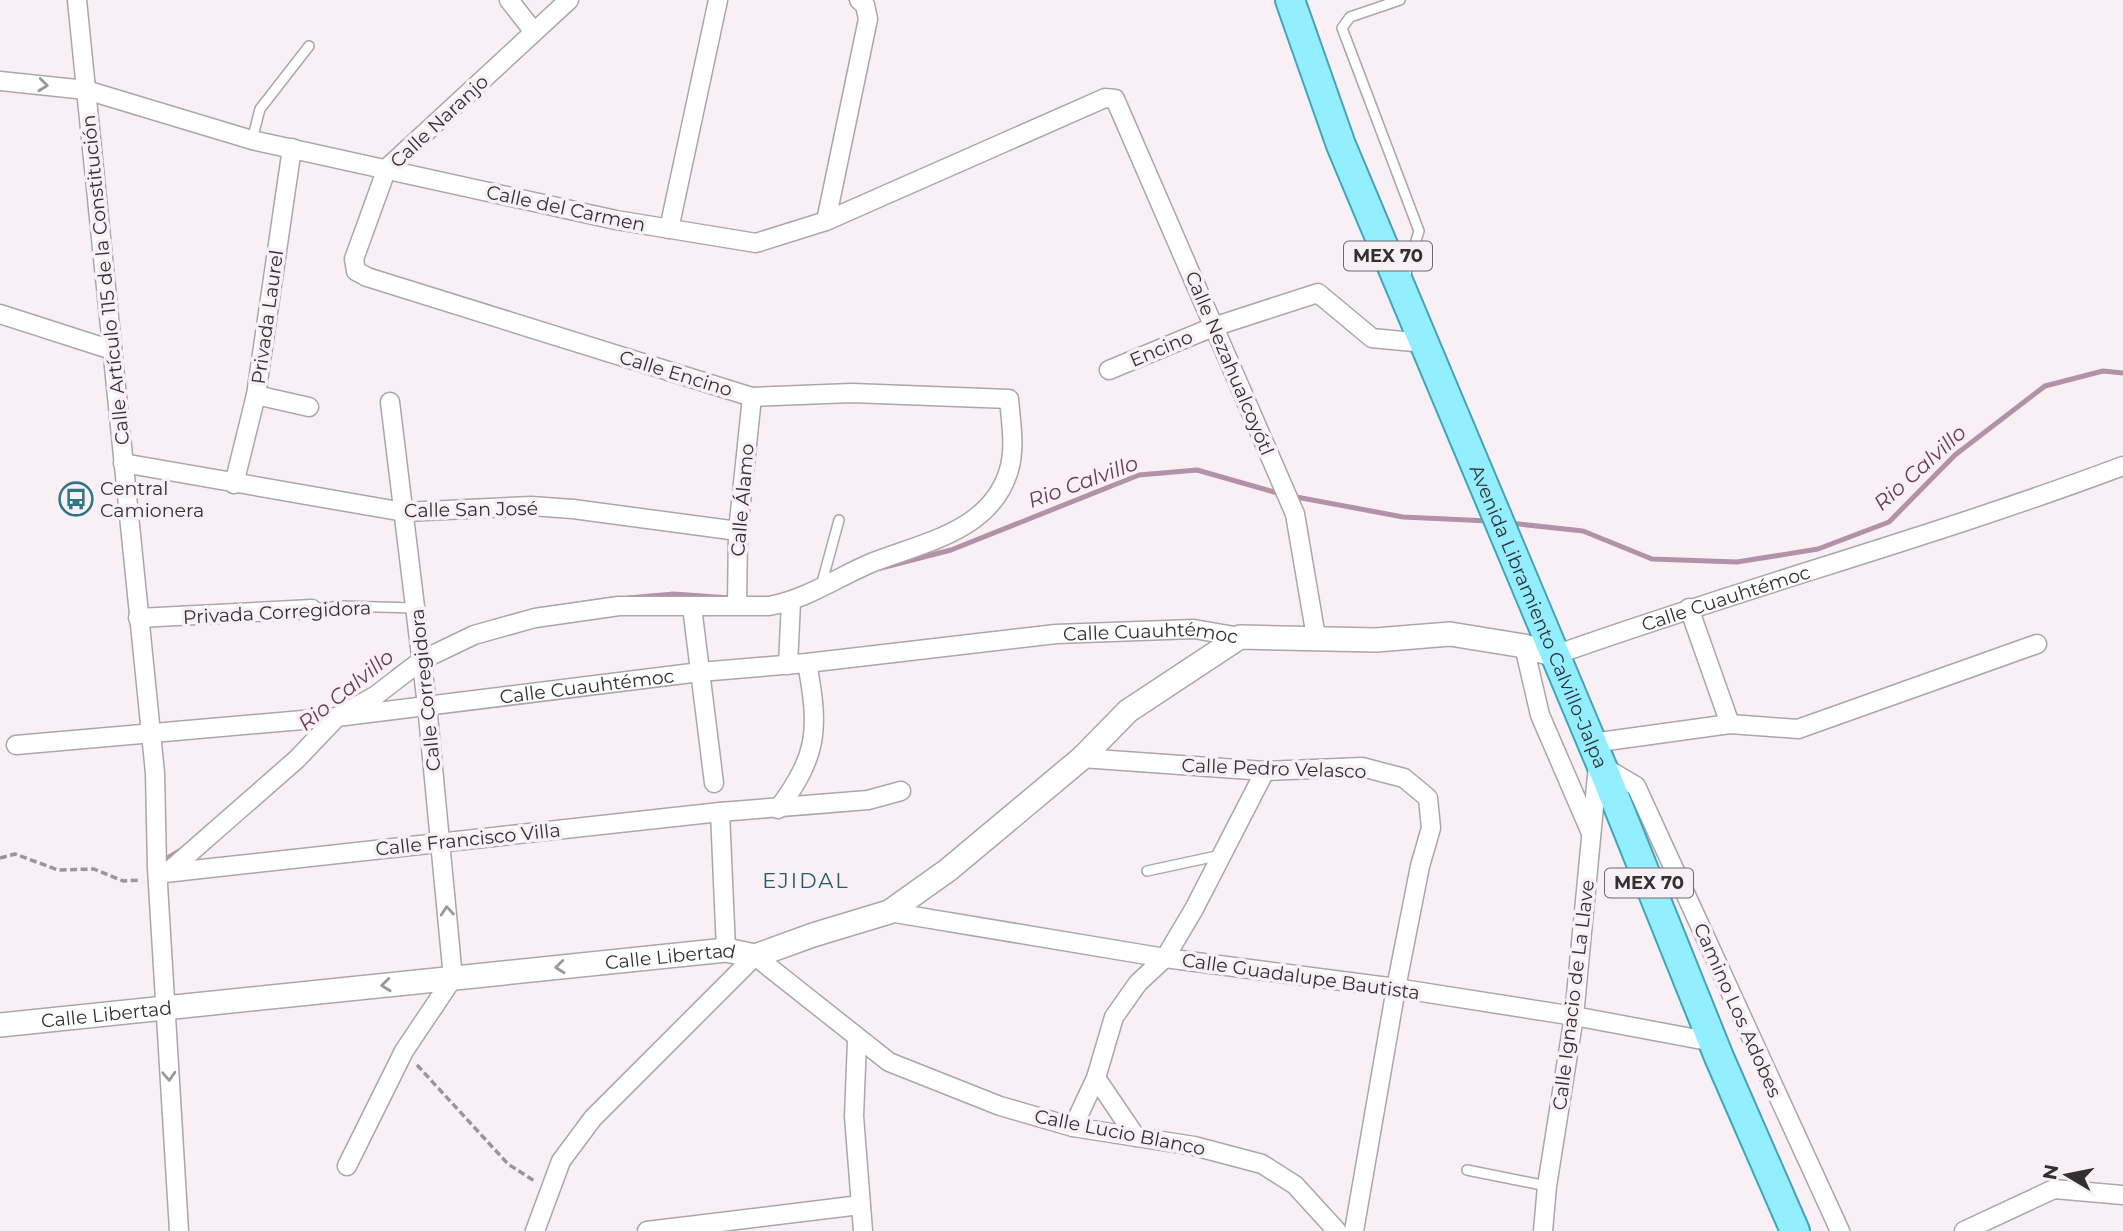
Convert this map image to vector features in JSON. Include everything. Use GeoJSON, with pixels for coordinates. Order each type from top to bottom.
{"type":"FeatureCollection","features":[{"type":"Feature","properties":{"kind":"main road","name":"Avenida Libramiento Calvillo-Jalpa"},"geometry":{"type":"LineString","coordinates":[[1290,0],[1340,145],[1598,756],[1713,1042],[1794,1231]]}},
{"type":"Feature","properties":{"kind":"street","name":"Calle Artículo 115 de la Constitución"},"geometry":{"type":"LineString","coordinates":[[78,0],[155,773],[178,1231]]}},
{"type":"Feature","properties":{"kind":"street"},"geometry":{"type":"LineString","coordinates":[[509,0],[534,32]]}},
{"type":"Feature","properties":{"kind":"street","name":"Calle Naranjo"},"geometry":{"type":"LineString","coordinates":[[356,271],[354,259],[387,168],[569,0]]}},
{"type":"Feature","properties":{"kind":"street"},"geometry":{"type":"LineString","coordinates":[[669,229],[718,0]]}},
{"type":"Feature","properties":{"kind":"street"},"geometry":{"type":"LineString","coordinates":[[825,220],[868,19],[865,5],[859,0]]}},
{"type":"Feature","properties":{"kind":"street","name":"Calle del Carmen"},"geometry":{"type":"LineString","coordinates":[[0,80],[86,90],[252,140],[616,220],[755,243],[825,220],[1105,98],[1115,99]]}},
{"type":"Feature","properties":{"kind":"street","name":"Calle Nezahualcoyótl"},"geometry":{"type":"LineString","coordinates":[[1115,99],[1295,514],[1316,637]]}},
{"type":"Feature","properties":{"kind":"street","name":"Privada Laurel"},"geometry":{"type":"LineString","coordinates":[[234,484],[256,395],[292,148]]}},
{"type":"Feature","properties":{"kind":"street","name":"Calle Encino"},"geometry":{"type":"LineString","coordinates":[[356,271],[367,277],[752,397],[852,393],[1009,399],[1012,445],[1009,472],[996,498],[983,512],[946,536],[855,570],[820,591]]}},
{"type":"Feature","properties":{"kind":"street","name":"Encino"},"geometry":{"type":"LineString","coordinates":[[1110,370],[1213,327],[1318,293],[1372,338],[1424,342]]}},
{"type":"Feature","properties":{"kind":"street"},"geometry":{"type":"LineString","coordinates":[[0,314],[112,349]]}},
{"type":"Feature","properties":{"kind":"street"},"geometry":{"type":"LineString","coordinates":[[256,395],[309,407]]}},
{"type":"Feature","properties":{"kind":"street","name":"Calle Álamo"},"geometry":{"type":"LineString","coordinates":[[737,604],[738,531],[752,397]]}},
{"type":"Feature","properties":{"kind":"street","name":"Calle Corregidora"},"geometry":{"type":"LineString","coordinates":[[390,402],[427,705],[453,978]]}},
{"type":"Feature","properties":{"kind":"street","name":"Calle San José"},"geometry":{"type":"LineString","coordinates":[[123,463],[404,512],[531,506],[738,531]]}},
{"type":"Feature","properties":{"kind":"street","name":"Calle Cuauhtémoc"},"geometry":{"type":"LineString","coordinates":[[16,745],[337,717],[701,671],[797,664],[1056,634],[1194,629],[1240,637],[1377,640],[1450,634],[1524,646],[1555,655],[1689,608],[1798,576],[2123,466]]}},
{"type":"Feature","properties":{"kind":"street"},"geometry":{"type":"LineString","coordinates":[[160,866],[297,759],[337,717],[375,696],[422,660],[474,635],[535,618],[619,606],[769,606],[791,602],[820,591]]}},
{"type":"Feature","properties":{"kind":"street"},"geometry":{"type":"LineString","coordinates":[[778,808],[815,744],[815,706],[797,664],[791,602]]}},
{"type":"Feature","properties":{"kind":"street"},"geometry":{"type":"LineString","coordinates":[[692,607],[714,783]]}},
{"type":"Feature","properties":{"kind":"street"},"geometry":{"type":"LineString","coordinates":[[1689,608],[1730,724]]}},
{"type":"Feature","properties":{"kind":"street","name":"Privada Corregidora"},"geometry":{"type":"LineString","coordinates":[[138,618],[312,609]]}},
{"type":"Feature","properties":{"kind":"street","name":"Calle Libertad"},"geometry":{"type":"LineString","coordinates":[[0,1026],[726,950],[755,956],[813,934],[889,912],[947,870],[1082,758],[1128,711],[1240,637]]}},
{"type":"Feature","properties":{"kind":"street"},"geometry":{"type":"LineString","coordinates":[[1598,756],[1730,724],[1798,729],[2038,644]]}},
{"type":"Feature","properties":{"kind":"street"},"geometry":{"type":"LineString","coordinates":[[1524,646],[1539,715],[1591,834]]}},
{"type":"Feature","properties":{"kind":"street","name":"Calle Ignacio de La Llave"},"geometry":{"type":"LineString","coordinates":[[1543,1231],[1546,1186],[1574,1016],[1598,756]]}},
{"type":"Feature","properties":{"kind":"street","name":"Camino Los Adobes"},"geometry":{"type":"LineString","coordinates":[[1598,756],[1636,786],[1840,1231]]}},
{"type":"Feature","properties":{"kind":"street","name":"Calle Pedro Velasco"},"geometry":{"type":"LineString","coordinates":[[1082,758],[1265,771],[1362,767],[1404,778],[1428,798],[1431,828],[1420,866],[1396,988]]}},
{"type":"Feature","properties":{"kind":"street"},"geometry":{"type":"LineString","coordinates":[[1073,1127],[1096,1079],[1114,1017],[1138,983],[1165,958],[1265,771]]}},
{"type":"Feature","properties":{"kind":"street","name":"Calle Francisco Villa"},"geometry":{"type":"LineString","coordinates":[[160,866],[440,842],[720,812],[867,800],[901,791]]}},
{"type":"Feature","properties":{"kind":"street"},"geometry":{"type":"LineString","coordinates":[[720,812],[726,950]]}},
{"type":"Feature","properties":{"kind":"street","name":"Calle Guadalupe Bautista"},"geometry":{"type":"LineString","coordinates":[[889,912],[1165,958],[1396,988],[1574,1016],[1713,1042]]}},
{"type":"Feature","properties":{"kind":"street"},"geometry":{"type":"LineString","coordinates":[[535,1231],[561,1161],[593,1118],[755,956]]}},
{"type":"Feature","properties":{"kind":"street","name":"Calle Lucio Blanco"},"geometry":{"type":"LineString","coordinates":[[755,956],[812,999],[858,1041],[889,1062],[935,1083],[1000,1106],[1073,1127],[1194,1146],[1262,1164],[1295,1185],[1337,1231]]}},
{"type":"Feature","properties":{"kind":"street"},"geometry":{"type":"LineString","coordinates":[[347,1166],[404,1051],[453,978]]}},
{"type":"Feature","properties":{"kind":"street"},"geometry":{"type":"LineString","coordinates":[[1354,1231],[1396,988]]}},
{"type":"Feature","properties":{"kind":"street"},"geometry":{"type":"LineString","coordinates":[[858,1041],[854,1116],[863,1231]]}},
{"type":"Feature","properties":{"kind":"street"},"geometry":{"type":"LineString","coordinates":[[1096,1079],[1136,1137]]}},
{"type":"Feature","properties":{"kind":"street"},"geometry":{"type":"LineString","coordinates":[[1964,1231],[2054,1189],[2123,1195]]}},
{"type":"Feature","properties":{"kind":"street"},"geometry":{"type":"LineString","coordinates":[[647,1231],[860,1205]]}},
{"type":"Feature","properties":{"kind":"lane"},"geometry":{"type":"LineString","coordinates":[[1400,0],[1350,17],[1342,28],[1419,231],[1401,289]]}},
{"type":"Feature","properties":{"kind":"lane"},"geometry":{"type":"LineString","coordinates":[[252,140],[260,109],[309,46]]}},
{"type":"Feature","properties":{"kind":"lane"},"geometry":{"type":"LineString","coordinates":[[820,591],[839,520]]}},
{"type":"Feature","properties":{"kind":"lane","name":"Privada Corregidora"},"geometry":{"type":"LineString","coordinates":[[312,609],[341,606],[416,608]]}},
{"type":"Feature","properties":{"kind":"lane"},"geometry":{"type":"LineString","coordinates":[[1147,871],[1222,855]]}},
{"type":"Feature","properties":{"kind":"lane"},"geometry":{"type":"LineString","coordinates":[[1466,1170],[1546,1186]]}},
{"type":"Feature","properties":{"kind":"path"},"geometry":{"type":"LineString","coordinates":[[0,858],[15,854],[58,870],[94,869],[123,881],[142,880],[160,866]]}},
{"type":"Feature","properties":{"kind":"path"},"geometry":{"type":"LineString","coordinates":[[404,1051],[508,1164],[550,1191]]}},
{"type":"Feature","properties":{"kind":"waterway","name":"Rio Calvillo"},"geometry":{"type":"LineString","coordinates":[[1509,523],[1583,531],[1652,559],[1737,562],[1818,549],[1889,522],[1955,455],[2045,386],[2103,371],[2123,373]]}},
{"type":"Feature","properties":{"kind":"waterway","name":"Rio Calvillo"},"geometry":{"type":"LineString","coordinates":[[881,568],[951,550],[1139,475],[1197,470],[1281,494]]}},
{"type":"Feature","properties":{"kind":"waterway","name":"Rio Calvillo"},"geometry":{"type":"LineString","coordinates":[[1291,496],[1403,517],[1489,521]]}},
{"type":"Feature","properties":{"kind":"waterway","name":"Rio Calvillo"},"geometry":{"type":"LineString","coordinates":[[628,598],[674,594],[730,598]]}},
{"type":"Feature","properties":{"kind":"waterway","name":"Rio Calvillo"},"geometry":{"type":"LineString","coordinates":[[531,611],[611,599]]}},
{"type":"Feature","properties":{"kind":"waterway","name":"Rio Calvillo"},"geometry":{"type":"LineString","coordinates":[[394,671],[415,656]]}},
{"type":"Feature","properties":{"kind":"waterway","name":"Rio Calvillo"},"geometry":{"type":"LineString","coordinates":[[163,861],[181,850]]}},
{"type":"Feature","properties":{"kind":"place","name":"Central Camionera"},"geometry":{"type":"Point","coordinates":[76,499]}},
{"type":"Feature","properties":{"kind":"district","name":"EJIDAL"},"geometry":{"type":"Point","coordinates":[806,881]}}]}
